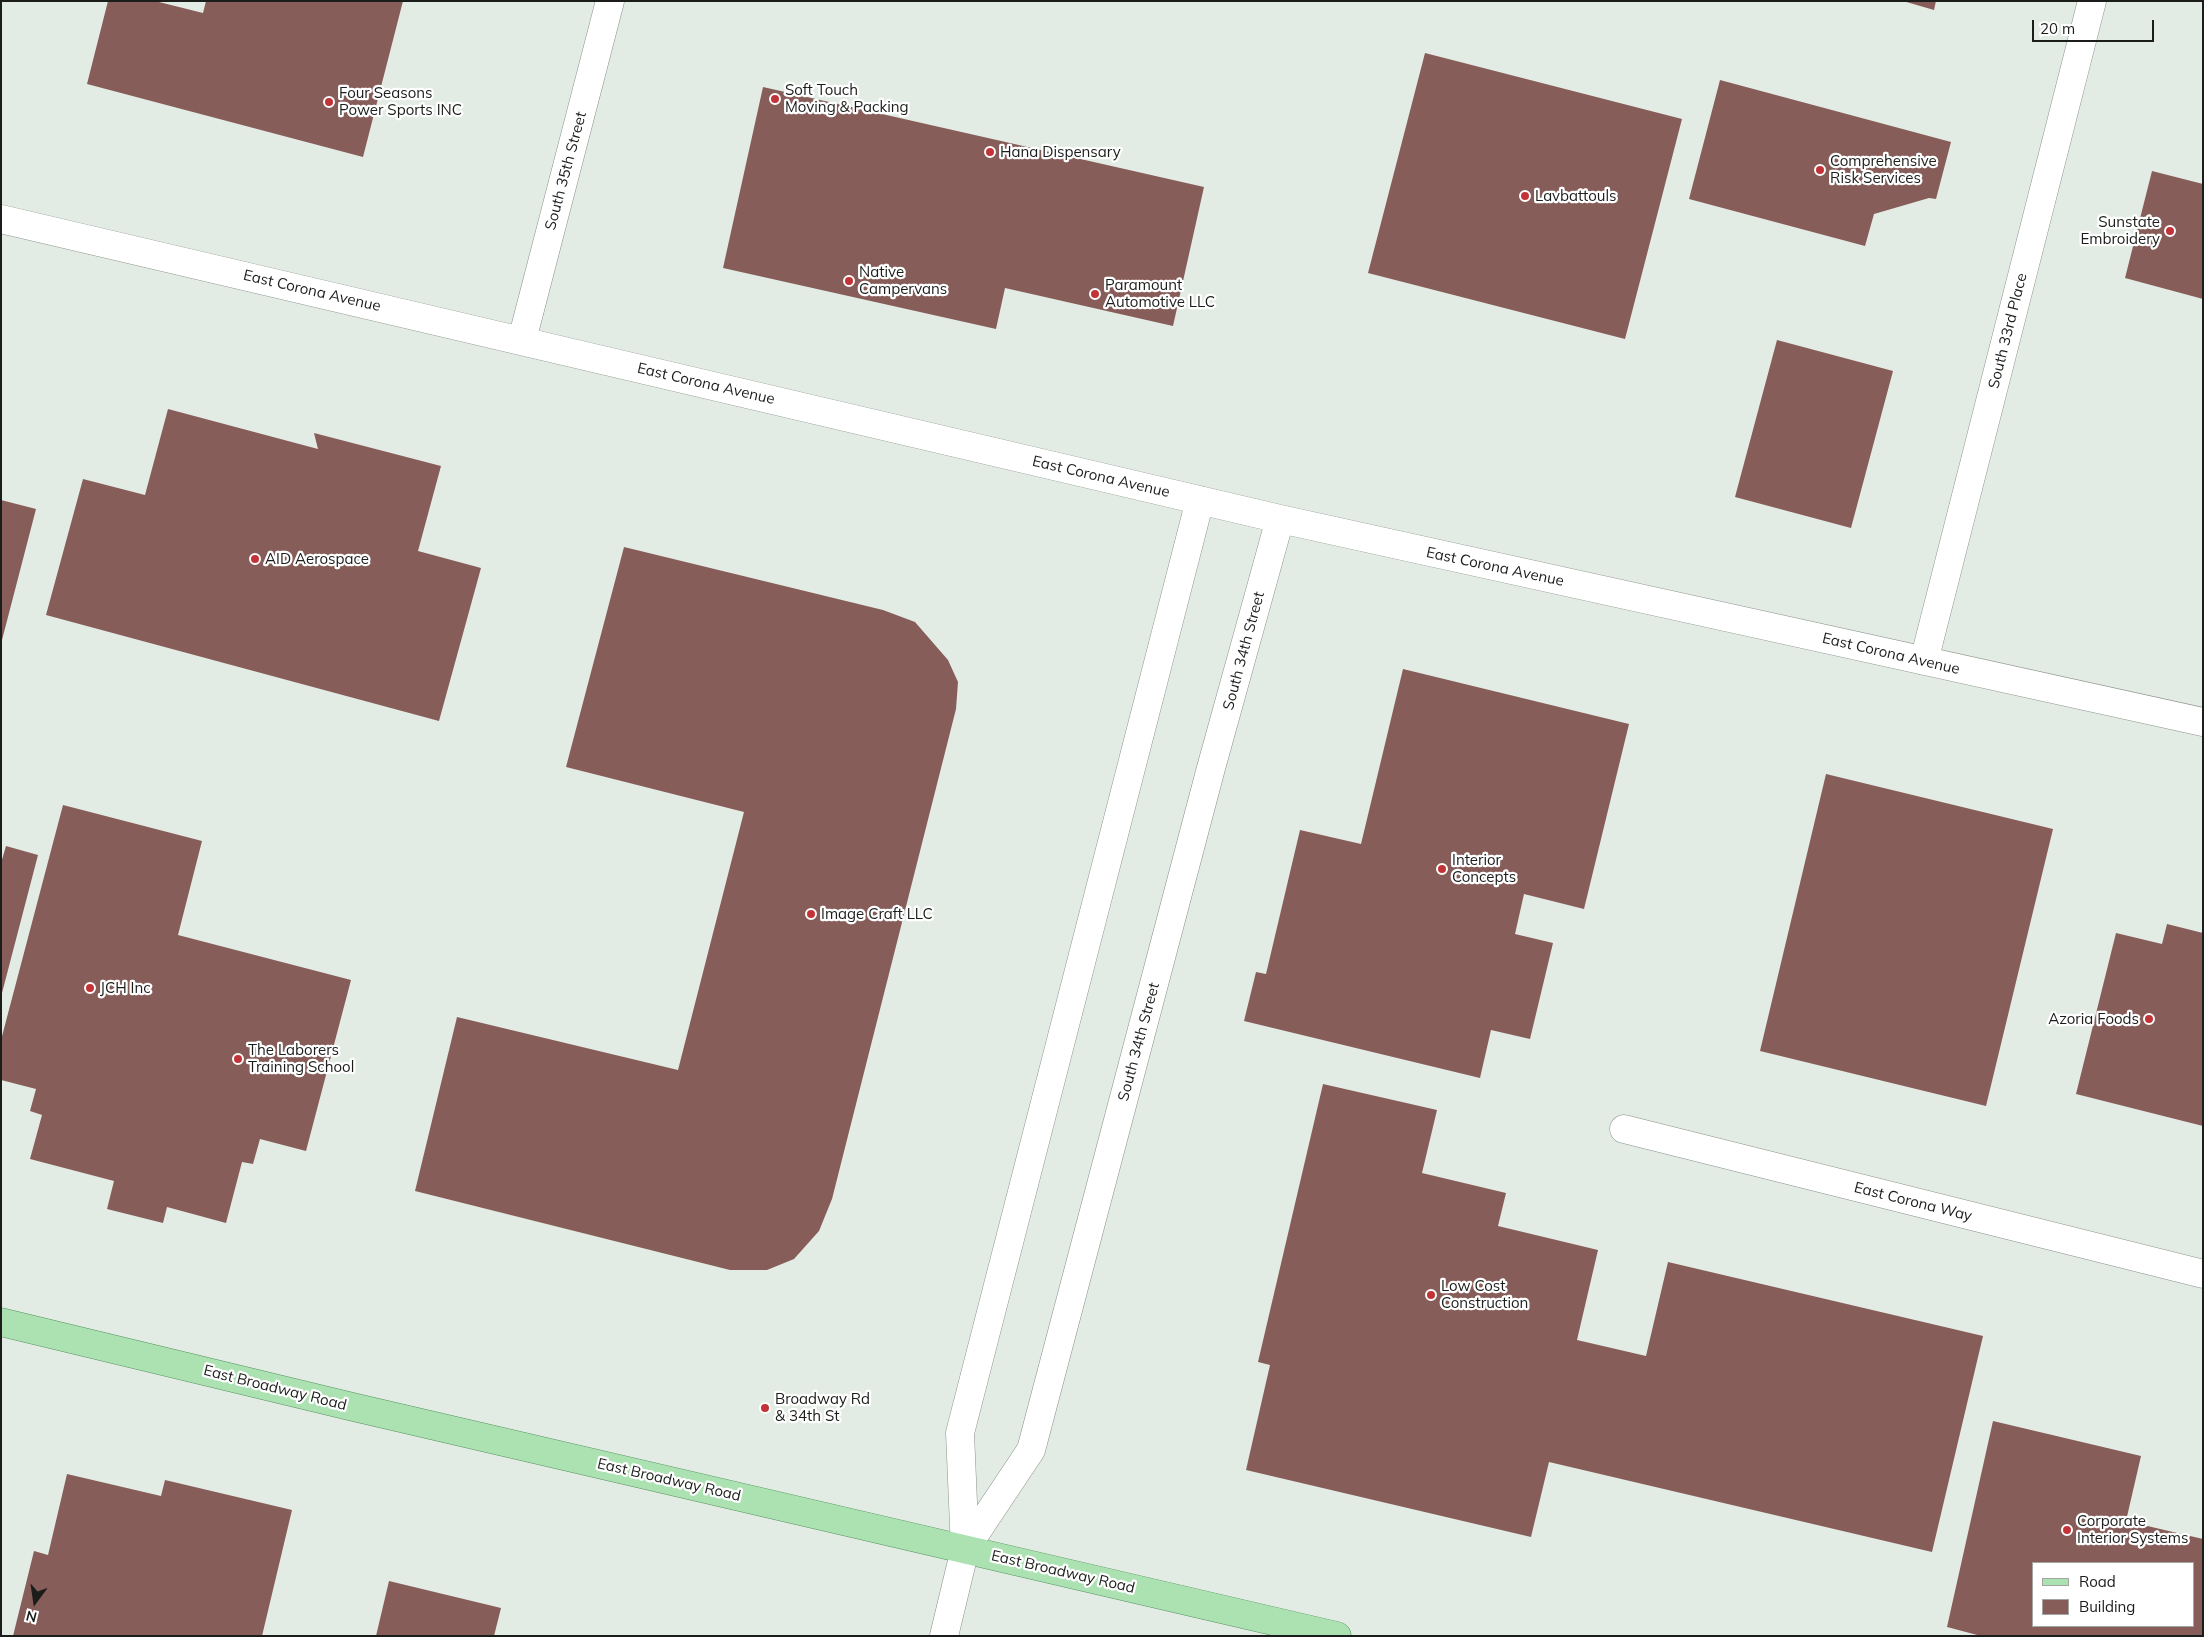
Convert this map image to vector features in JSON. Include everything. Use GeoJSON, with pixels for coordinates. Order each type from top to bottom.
{"type":"FeatureCollection","features":[{"type":"Feature","properties":{"kind":"main road","name":"East Broadway Road"},"geometry":{"type":"LineString","coordinates":[[1,1322],[353,1407],[1337,1636]]}},
{"type":"Feature","properties":{"kind":"street","name":"South 35th Street"},"geometry":{"type":"LineString","coordinates":[[522,340],[610,1]]}},
{"type":"Feature","properties":{"kind":"street","name":"South 33rd Place"},"geometry":{"type":"LineString","coordinates":[[1924,661],[2092,1]]}},
{"type":"Feature","properties":{"kind":"street","name":"East Corona Avenue"},"geometry":{"type":"LineString","coordinates":[[1,218],[1280,519],[2203,722]]}},
{"type":"Feature","properties":{"kind":"street","name":"South 34th Street"},"geometry":{"type":"LineString","coordinates":[[944,1636],[965,1549],[960,1433],[1200,500]]}},
{"type":"Feature","properties":{"kind":"street","name":"South 34th Street"},"geometry":{"type":"LineString","coordinates":[[965,1549],[1032,1450],[1280,519]]}},
{"type":"Feature","properties":{"kind":"street","name":"East Corona Way"},"geometry":{"type":"LineString","coordinates":[[1624,1130],[2203,1274]]}},
{"type":"Feature","properties":{"kind":"building"},"geometry":{"type":"Polygon","coordinates":[[[108,1],[155,1],[203,13],[206,1],[403,1],[363,157],[87,84],[108,1]]]}},
{"type":"Feature","properties":{"kind":"building"},"geometry":{"type":"Polygon","coordinates":[[[1903,1],[1936,1],[1934,10],[1903,1]]]}},
{"type":"Feature","properties":{"kind":"building","name":"Lavbattouls"},"geometry":{"type":"Polygon","coordinates":[[[1425,53],[1682,119],[1625,339],[1368,273],[1425,53]]]}},
{"type":"Feature","properties":{"kind":"building","name":"Comprehensive Risk Services"},"geometry":{"type":"Polygon","coordinates":[[[1720,80],[1951,142],[1936,199],[1929,198],[1874,214],[1865,246],[1689,199],[1720,80]]]}},
{"type":"Feature","properties":{"kind":"building"},"geometry":{"type":"Polygon","coordinates":[[[763,87],[1204,187],[1173,326],[1005,288],[996,329],[723,268],[763,87]]]}},
{"type":"Feature","properties":{"kind":"building","name":"Sunstate Embroidery"},"geometry":{"type":"Polygon","coordinates":[[[2152,171],[2203,184],[2203,299],[2125,278],[2152,171]]]}},
{"type":"Feature","properties":{"kind":"building"},"geometry":{"type":"Polygon","coordinates":[[[1777,340],[1893,371],[1851,528],[1735,497],[1777,340]]]}},
{"type":"Feature","properties":{"kind":"building","name":"AID Aerospace"},"geometry":{"type":"Polygon","coordinates":[[[168,409],[318,449],[314,433],[441,466],[418,551],[481,568],[439,721],[46,615],[83,479],[145,495],[168,409]]]}},
{"type":"Feature","properties":{"kind":"building"},"geometry":{"type":"Polygon","coordinates":[[[1,500],[36,509],[2,640],[1,640],[1,500]]]}},
{"type":"Feature","properties":{"kind":"building","name":"Image Craft LLC"},"geometry":{"type":"Polygon","coordinates":[[[624,547],[883,610],[915,622],[948,660],[958,682],[956,709],[832,1199],[819,1231],[794,1259],[767,1270],[730,1270],[415,1191],[457,1017],[678,1070],[744,812],[566,767],[624,547]]]}},
{"type":"Feature","properties":{"kind":"building","name":"Interior Concepts"},"geometry":{"type":"Polygon","coordinates":[[[1403,669],[1629,724],[1584,909],[1524,894],[1515,934],[1553,943],[1530,1039],[1491,1030],[1480,1078],[1244,1021],[1256,972],[1266,974],[1300,830],[1361,844],[1403,669]]]}},
{"type":"Feature","properties":{"kind":"building"},"geometry":{"type":"Polygon","coordinates":[[[1826,774],[2053,829],[1986,1106],[1760,1051],[1826,774]]]}},
{"type":"Feature","properties":{"kind":"building"},"geometry":{"type":"Polygon","coordinates":[[[63,805],[202,841],[178,935],[351,980],[306,1151],[260,1139],[253,1164],[242,1162],[226,1223],[167,1207],[163,1223],[107,1209],[114,1181],[30,1159],[42,1115],[30,1111],[36,1089],[1,1080],[1,1040],[63,805]]]}},
{"type":"Feature","properties":{"kind":"building"},"geometry":{"type":"Polygon","coordinates":[[[6,846],[38,855],[2,993],[1,863],[6,846]]]}},
{"type":"Feature","properties":{"kind":"building","name":"Azoria Foods"},"geometry":{"type":"Polygon","coordinates":[[[2167,924],[2203,933],[2203,1126],[2076,1094],[2116,933],[2162,944],[2167,924]]]}},
{"type":"Feature","properties":{"kind":"building"},"geometry":{"type":"Polygon","coordinates":[[[1323,1084],[1437,1110],[1422,1173],[1506,1193],[1498,1226],[1598,1250],[1577,1340],[1646,1356],[1668,1262],[1983,1336],[1932,1552],[1549,1462],[1531,1537],[1246,1470],[1270,1365],[1258,1362],[1323,1084]]]}},
{"type":"Feature","properties":{"kind":"building","name":"Corporate Interior Systems"},"geometry":{"type":"Polygon","coordinates":[[[1993,1421],[2141,1456],[2126,1521],[2203,1539],[2203,1636],[1981,1636],[1947,1627],[1993,1421]]]}},
{"type":"Feature","properties":{"kind":"building"},"geometry":{"type":"Polygon","coordinates":[[[67,1474],[161,1496],[165,1480],[292,1510],[262,1636],[13,1636],[34,1551],[48,1555],[67,1474]]]}},
{"type":"Feature","properties":{"kind":"building"},"geometry":{"type":"Polygon","coordinates":[[[389,1581],[501,1608],[494,1636],[376,1636],[389,1581]]]}},
{"type":"Feature","properties":{"kind":"place","name":"Soft Touch Moving & Packing"},"geometry":{"type":"Point","coordinates":[775,99]}},
{"type":"Feature","properties":{"kind":"place","name":"Four Seasons Power Sports INC"},"geometry":{"type":"Point","coordinates":[329,102]}},
{"type":"Feature","properties":{"kind":"place","name":"Hana Dispensary"},"geometry":{"type":"Point","coordinates":[990,152]}},
{"type":"Feature","properties":{"kind":"place","name":"Comprehensive Risk Services"},"geometry":{"type":"Point","coordinates":[1820,170]}},
{"type":"Feature","properties":{"kind":"place","name":"Lavbattouls"},"geometry":{"type":"Point","coordinates":[1525,196]}},
{"type":"Feature","properties":{"kind":"place","name":"Sunstate Embroidery"},"geometry":{"type":"Point","coordinates":[2170,231]}},
{"type":"Feature","properties":{"kind":"place","name":"Native Campervans"},"geometry":{"type":"Point","coordinates":[849,281]}},
{"type":"Feature","properties":{"kind":"place","name":"Paramount Automotive LLC"},"geometry":{"type":"Point","coordinates":[1095,294]}},
{"type":"Feature","properties":{"kind":"place","name":"AID Aerospace"},"geometry":{"type":"Point","coordinates":[255,559]}},
{"type":"Feature","properties":{"kind":"place","name":"Interior Concepts"},"geometry":{"type":"Point","coordinates":[1442,869]}},
{"type":"Feature","properties":{"kind":"place","name":"Image Craft LLC"},"geometry":{"type":"Point","coordinates":[811,914]}},
{"type":"Feature","properties":{"kind":"place","name":"JCH Inc"},"geometry":{"type":"Point","coordinates":[90,988]}},
{"type":"Feature","properties":{"kind":"place","name":"Azoria Foods"},"geometry":{"type":"Point","coordinates":[2149,1019]}},
{"type":"Feature","properties":{"kind":"place","name":"The Laborers Training School"},"geometry":{"type":"Point","coordinates":[238,1059]}},
{"type":"Feature","properties":{"kind":"place","name":"Low Cost Construction"},"geometry":{"type":"Point","coordinates":[1431,1295]}},
{"type":"Feature","properties":{"kind":"place","name":"Broadway Rd & 34th St"},"geometry":{"type":"Point","coordinates":[765,1408]}},
{"type":"Feature","properties":{"kind":"place","name":"Corporate Interior Systems"},"geometry":{"type":"Point","coordinates":[2067,1530]}}]}
